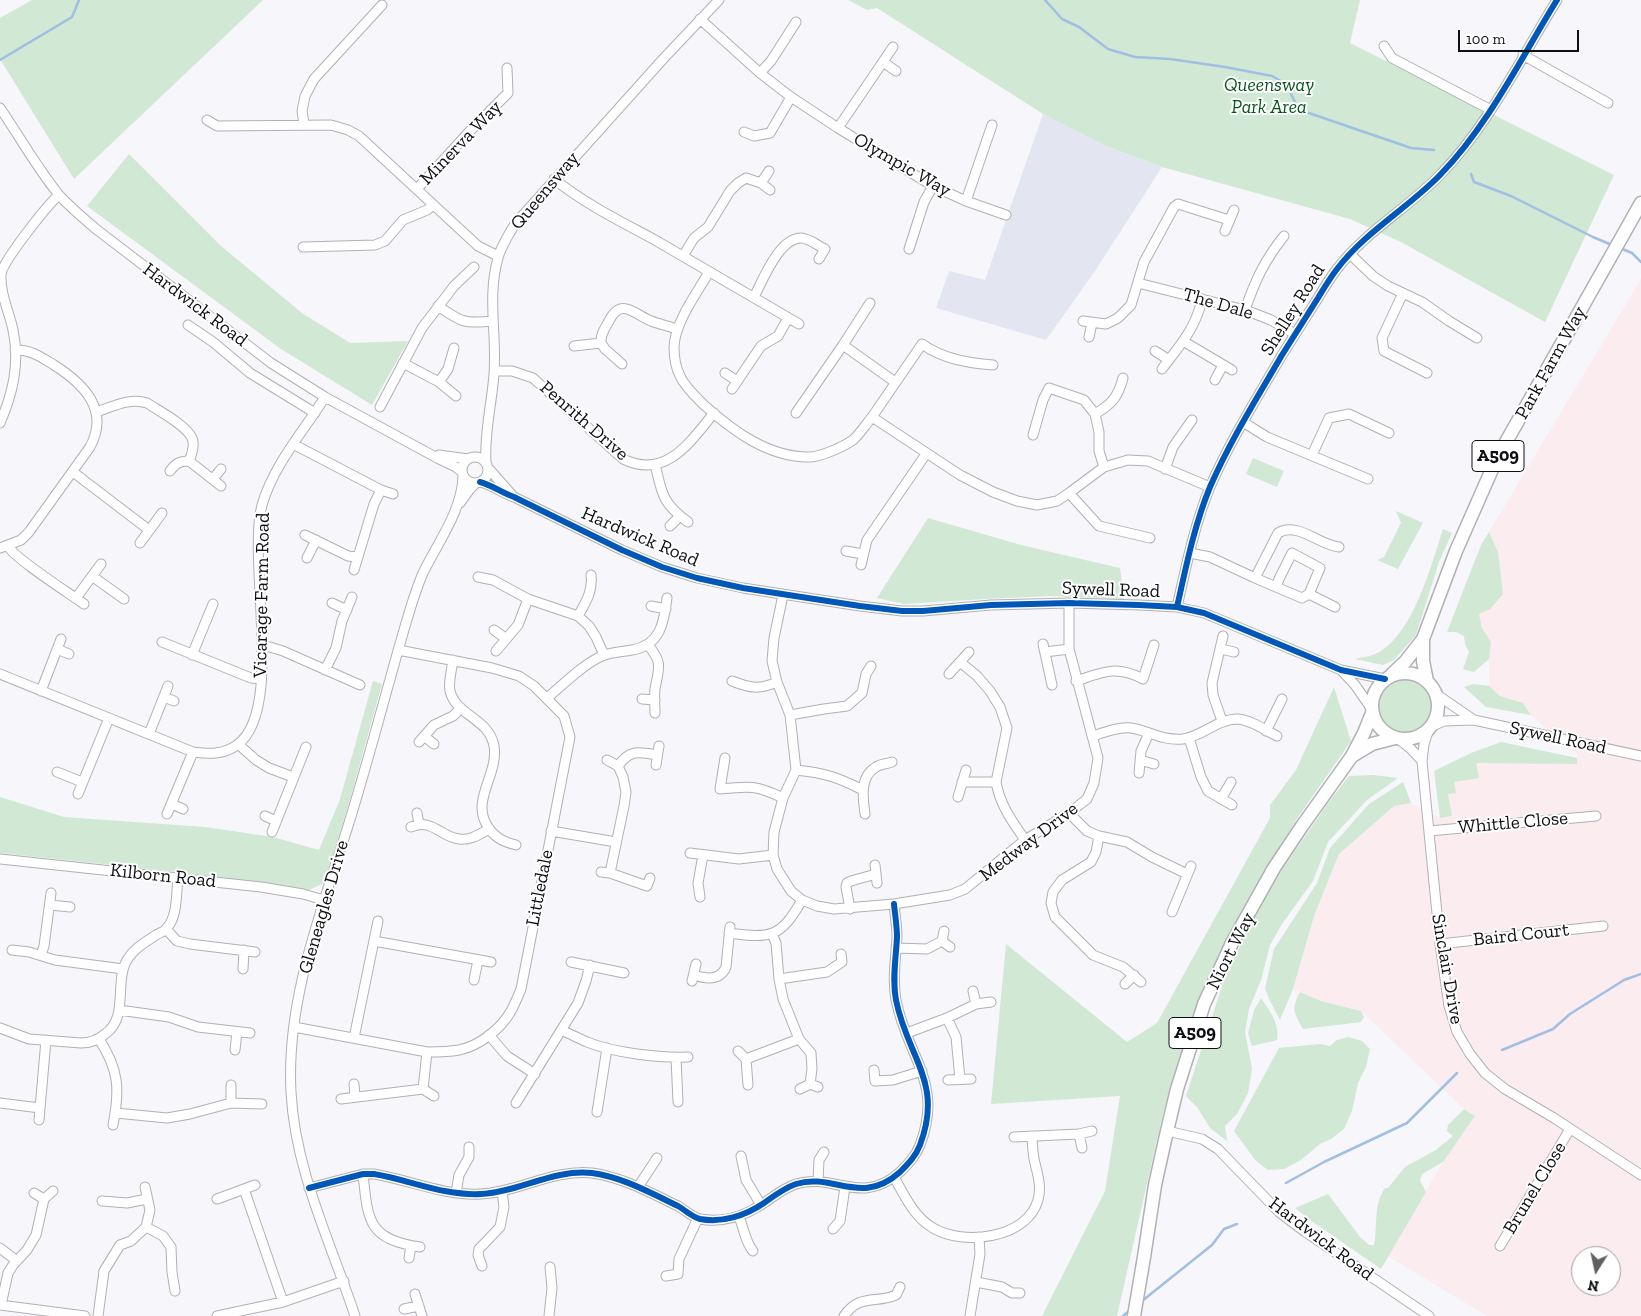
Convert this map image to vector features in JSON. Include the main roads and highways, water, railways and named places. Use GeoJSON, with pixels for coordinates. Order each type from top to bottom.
{"type":"FeatureCollection","features":[{"type":"Feature","properties":{"kind":"highway","name":"Park Farm Way"},"geometry":{"type":"LineString","coordinates":[[1427,681],[1423,661],[1423,638],[1456,551],[1497,458],[1641,204]]}},
{"type":"Feature","properties":{"kind":"highway","name":"Park Farm Way"},"geometry":{"type":"LineString","coordinates":[[1388,677],[1423,638]]}},
{"type":"Feature","properties":{"kind":"highway"},"geometry":{"type":"LineString","coordinates":[[1400,673],[1410,673],[1419,676],[1427,681],[1436,694],[1438,711],[1430,728],[1423,734],[1413,738],[1396,738],[1380,729],[1375,721],[1371,711],[1373,695],[1376,689],[1388,677],[1400,673]]}},
{"type":"Feature","properties":{"kind":"highway","name":"Niort Way"},"geometry":{"type":"LineString","coordinates":[[1134,1316],[1155,1185],[1167,1130],[1177,1089],[1204,1004],[1232,943],[1274,868],[1352,756],[1364,733],[1371,711]]}},
{"type":"Feature","properties":{"kind":"highway","name":"Niort Way"},"geometry":{"type":"LineString","coordinates":[[1352,756],[1372,744],[1396,738]]}},
{"type":"Feature","properties":{"kind":"waterway"},"geometry":{"type":"LineString","coordinates":[[0,60],[72,17],[79,0]]}},
{"type":"Feature","properties":{"kind":"waterway"},"geometry":{"type":"LineString","coordinates":[[1045,0],[1062,19],[1079,27],[1108,49],[1135,57],[1170,59],[1272,76],[1286,84],[1296,104],[1303,111],[1411,148],[1434,150]]}},
{"type":"Feature","properties":{"kind":"waterway"},"geometry":{"type":"LineString","coordinates":[[1471,174],[1474,182],[1511,196],[1612,245]]}},
{"type":"Feature","properties":{"kind":"waterway"},"geometry":{"type":"LineString","coordinates":[[1620,248],[1632,253],[1641,262]]}},
{"type":"Feature","properties":{"kind":"waterway"},"geometry":{"type":"LineString","coordinates":[[1502,1050],[1553,1029],[1570,1014],[1624,980],[1641,974]]}},
{"type":"Feature","properties":{"kind":"waterway"},"geometry":{"type":"LineString","coordinates":[[1286,1183],[1324,1162],[1407,1123],[1457,1073]]}},
{"type":"Feature","properties":{"kind":"waterway"},"geometry":{"type":"LineString","coordinates":[[1142,1301],[1212,1245],[1224,1229],[1237,1224]]}},
{"type":"Feature","properties":{"kind":"waterway"},"geometry":{"type":"LineString","coordinates":[[1123,1316],[1129,1311]]}},
{"type":"Feature","properties":{"kind":"park label","name":"Queensway Park Area"},"geometry":{"type":"Point","coordinates":[1269,97]}}]}
